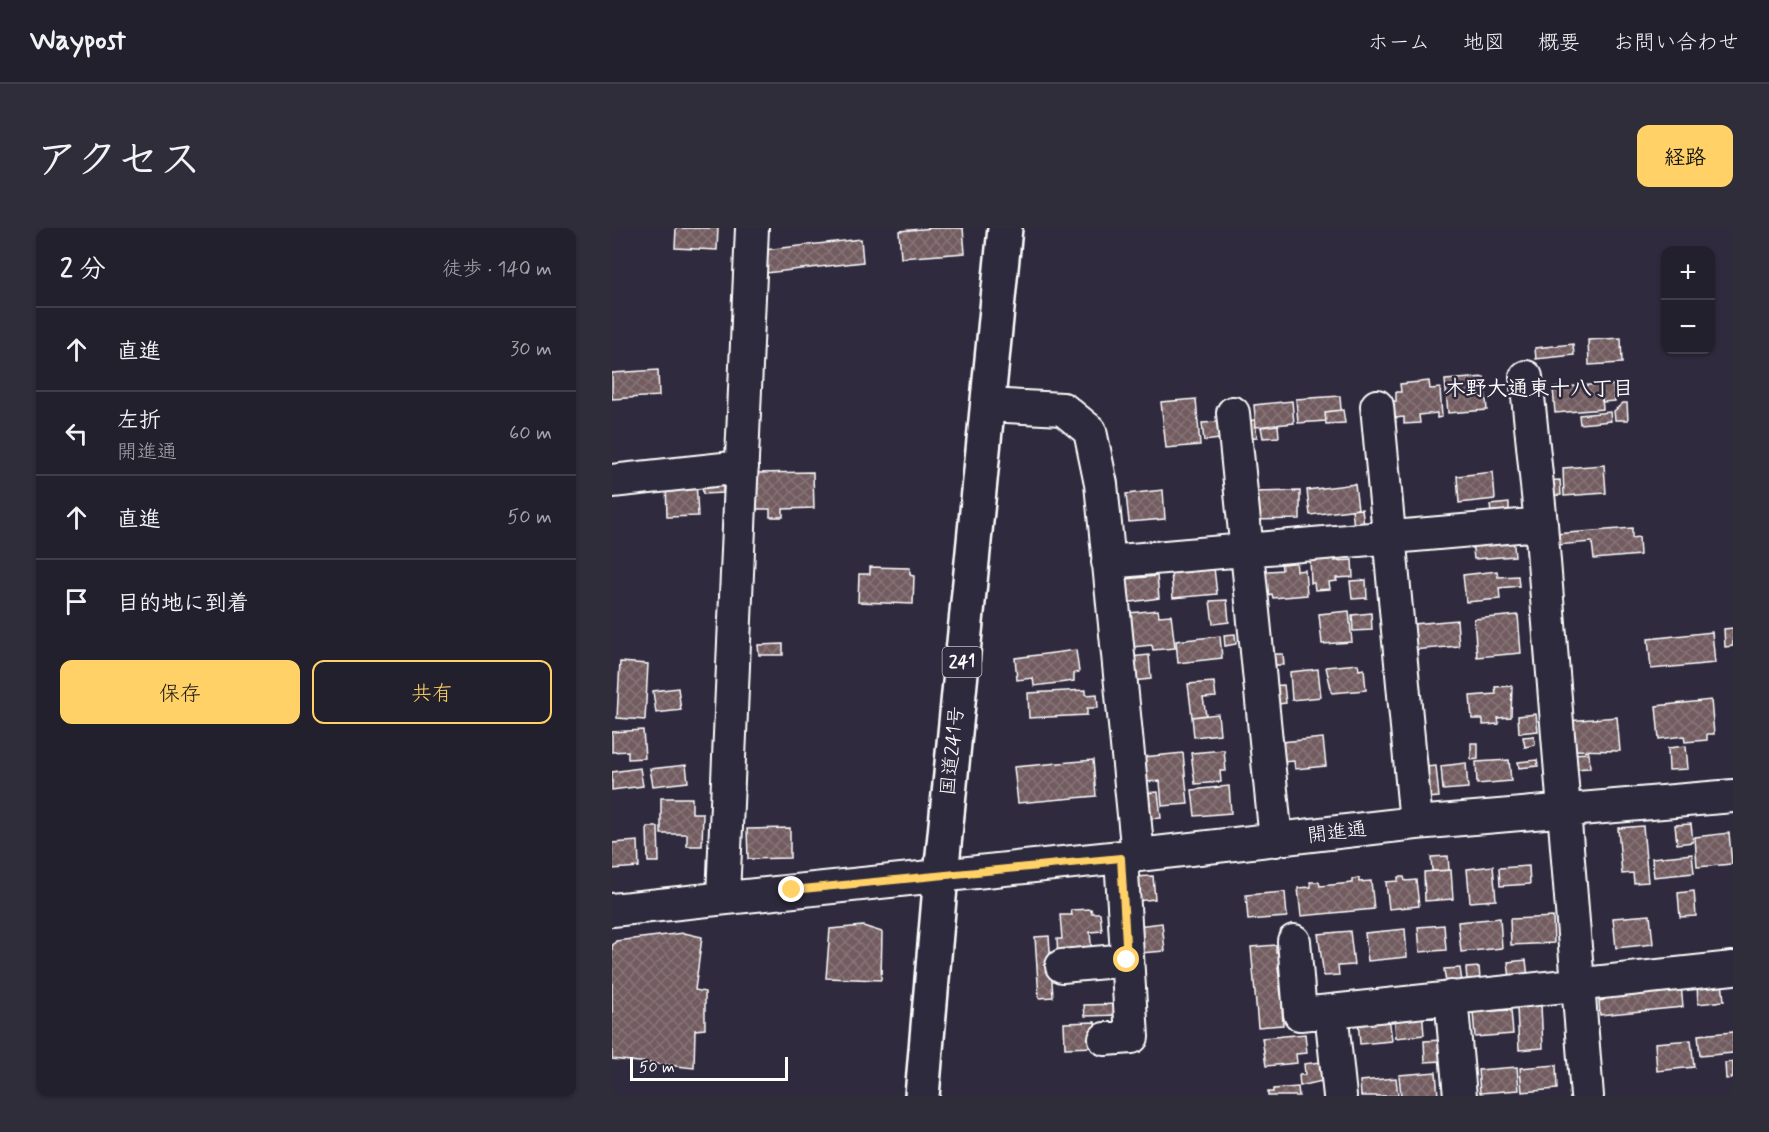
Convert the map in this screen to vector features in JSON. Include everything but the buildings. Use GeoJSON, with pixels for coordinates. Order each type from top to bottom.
{"type":"FeatureCollection","features":[{"type":"Feature","properties":{"kind":"highway","name":"国道241号"},"geometry":{"type":"LineString","coordinates":[[922,1096],[941,875],[1005,228]]}},
{"type":"Feature","properties":{"kind":"street"},"geometry":{"type":"LineString","coordinates":[[723,896],[752,228]]}},
{"type":"Feature","properties":{"kind":"street"},"geometry":{"type":"LineString","coordinates":[[1526,377],[1541,525],[1587,1096]]}},
{"type":"Feature","properties":{"kind":"street"},"geometry":{"type":"LineString","coordinates":[[987,405],[1063,409],[1090,431],[1101,484],[1130,856],[1127,960],[1132,1037],[1105,1039]]}},
{"type":"Feature","properties":{"kind":"street"},"geometry":{"type":"LineString","coordinates":[[1377,406],[1416,823]]}},
{"type":"Feature","properties":{"kind":"street"},"geometry":{"type":"LineString","coordinates":[[1233,413],[1276,840]]}},
{"type":"Feature","properties":{"kind":"street"},"geometry":{"type":"LineString","coordinates":[[612,481],[742,467]]}},
{"type":"Feature","properties":{"kind":"street"},"geometry":{"type":"LineString","coordinates":[[1108,562],[1541,525]]}},
{"type":"Feature","properties":{"kind":"street","name":"開進通"},"geometry":{"type":"LineString","coordinates":[[612,910],[723,896],[1130,856],[1416,823],[1733,796]]}},
{"type":"Feature","properties":{"kind":"street"},"geometry":{"type":"LineString","coordinates":[[1294,941],[1300,1014],[1733,968]]}},
{"type":"Feature","properties":{"kind":"street"},"geometry":{"type":"LineString","coordinates":[[1062,966],[1127,960]]}},
{"type":"Feature","properties":{"kind":"street"},"geometry":{"type":"LineString","coordinates":[[1451,997],[1460,1096]]}},
{"type":"Feature","properties":{"kind":"street"},"geometry":{"type":"LineString","coordinates":[[1331,1011],[1340,1096]]}},
{"type":"Feature","properties":{"kind":"district","name":"木野大通東十八丁目"},"geometry":{"type":"Point","coordinates":[1539,389]}},
{"type":"Feature","properties":{"kind":"route"},"geometry":{"type":"LineString","coordinates":[[792,890],[1121,858],[1127,960]]}}]}
